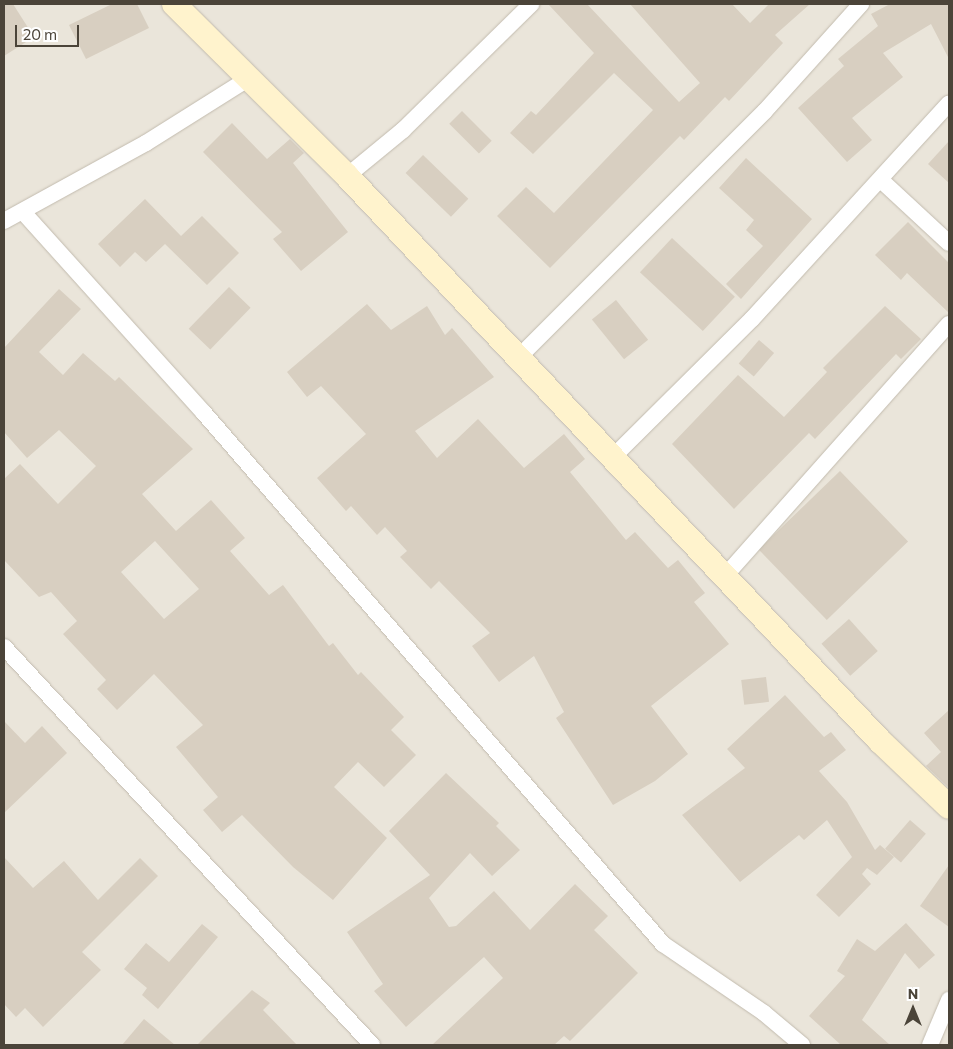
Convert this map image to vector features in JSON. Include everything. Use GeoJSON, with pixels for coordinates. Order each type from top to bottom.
{"type":"FeatureCollection","features":[{"type":"Feature","properties":{"kind":"street"},"geometry":{"type":"LineString","coordinates":[[174,4],[251,77],[347,176],[518,358],[614,456],[880,741],[949,807]]}},
{"type":"Feature","properties":{"kind":"street"},"geometry":{"type":"LineString","coordinates":[[347,176],[403,130],[531,4]]}},
{"type":"Feature","properties":{"kind":"street"},"geometry":{"type":"LineString","coordinates":[[518,358],[765,112],[861,4]]}},
{"type":"Feature","properties":{"kind":"street"},"geometry":{"type":"LineString","coordinates":[[4,221],[23,212],[251,77]]}},
{"type":"Feature","properties":{"kind":"street"},"geometry":{"type":"LineString","coordinates":[[614,456],[752,319],[882,181],[949,103]]}},
{"type":"Feature","properties":{"kind":"street"},"geometry":{"type":"LineString","coordinates":[[882,181],[949,243]]}},
{"type":"Feature","properties":{"kind":"street"},"geometry":{"type":"LineString","coordinates":[[23,212],[204,413],[663,944],[764,1012],[802,1045]]}},
{"type":"Feature","properties":{"kind":"street"},"geometry":{"type":"LineString","coordinates":[[725,576],[949,324]]}},
{"type":"Feature","properties":{"kind":"street"},"geometry":{"type":"LineString","coordinates":[[4,647],[372,1045]]}},
{"type":"Feature","properties":{"kind":"street"},"geometry":{"type":"LineString","coordinates":[[930,1045],[949,1000]]}},
{"type":"Feature","properties":{"kind":"shaded area"},"geometry":{"type":"Polygon","coordinates":[[[4,4],[949,4],[949,1045],[4,1045],[4,4]]]}},
{"type":"Feature","properties":{"kind":"building"},"geometry":{"type":"Polygon","coordinates":[[[4,4],[13,4],[34,37],[4,56],[4,4]]]}},
{"type":"Feature","properties":{"kind":"building"},"geometry":{"type":"Polygon","coordinates":[[[112,4],[137,4],[149,28],[86,59],[69,25],[112,4]]]}},
{"type":"Feature","properties":{"kind":"building"},"geometry":{"type":"Polygon","coordinates":[[[548,4],[587,4],[679,102],[700,83],[630,4],[732,4],[750,23],[769,4],[810,4],[775,35],[783,43],[729,101],[725,97],[684,140],[680,136],[550,268],[497,216],[526,187],[554,213],[653,110],[614,73],[533,154],[510,133],[531,111],[536,115],[594,53],[548,4]]]}},
{"type":"Feature","properties":{"kind":"building"},"geometry":{"type":"Polygon","coordinates":[[[890,4],[949,4],[949,59],[931,24],[883,53],[903,77],[852,118],[872,140],[847,162],[798,108],[844,66],[838,59],[878,26],[871,14],[890,4]]]}},
{"type":"Feature","properties":{"kind":"building"},"geometry":{"type":"Polygon","coordinates":[[[462,111],[492,141],[479,153],[449,124],[462,111]]]}},
{"type":"Feature","properties":{"kind":"building"},"geometry":{"type":"Polygon","coordinates":[[[232,123],[267,159],[290,139],[304,153],[293,163],[348,232],[301,271],[273,239],[282,232],[203,152],[232,123]]]}},
{"type":"Feature","properties":{"kind":"building"},"geometry":{"type":"Polygon","coordinates":[[[949,141],[949,183],[928,164],[949,141]]]}},
{"type":"Feature","properties":{"kind":"building"},"geometry":{"type":"Polygon","coordinates":[[[423,155],[468,199],[451,217],[406,173],[423,155]]]}},
{"type":"Feature","properties":{"kind":"building"},"geometry":{"type":"Polygon","coordinates":[[[746,158],[812,219],[741,299],[726,284],[763,246],[746,230],[754,220],[719,188],[746,158]]]}},
{"type":"Feature","properties":{"kind":"building"},"geometry":{"type":"Polygon","coordinates":[[[145,199],[181,236],[202,216],[239,253],[207,285],[165,244],[146,262],[135,252],[120,267],[98,244],[145,199]]]}},
{"type":"Feature","properties":{"kind":"building"},"geometry":{"type":"Polygon","coordinates":[[[908,222],[949,263],[949,313],[907,273],[901,280],[875,255],[908,222]]]}},
{"type":"Feature","properties":{"kind":"building"},"geometry":{"type":"Polygon","coordinates":[[[672,238],[735,297],[703,331],[640,272],[672,238]]]}},
{"type":"Feature","properties":{"kind":"building"},"geometry":{"type":"Polygon","coordinates":[[[229,287],[251,308],[210,350],[189,329],[229,287]]]}},
{"type":"Feature","properties":{"kind":"building"},"geometry":{"type":"Polygon","coordinates":[[[59,289],[81,309],[39,352],[63,375],[83,353],[115,381],[119,377],[193,449],[142,494],[176,531],[211,500],[245,538],[230,551],[269,595],[283,585],[329,646],[333,643],[358,675],[361,672],[404,717],[391,730],[416,755],[384,787],[358,762],[334,787],[387,838],[333,900],[293,867],[242,815],[222,832],[203,810],[218,797],[176,747],[203,725],[154,674],[117,710],[97,689],[106,680],[63,634],[77,621],[51,592],[39,597],[4,560],[4,479],[20,464],[58,504],[96,466],[59,430],[27,458],[4,432],[4,348],[59,289]],[[155,541],[121,572],[164,619],[199,589],[155,541]]]}},
{"type":"Feature","properties":{"kind":"building"},"geometry":{"type":"Polygon","coordinates":[[[616,300],[648,340],[624,359],[592,320],[616,300]]]}},
{"type":"Feature","properties":{"kind":"building"},"geometry":{"type":"Polygon","coordinates":[[[367,304],[391,330],[427,306],[445,335],[452,328],[494,377],[415,431],[437,458],[478,419],[524,468],[564,434],[585,459],[570,472],[626,540],[635,532],[668,568],[678,560],[705,593],[694,602],[729,644],[651,706],[688,754],[655,781],[613,805],[556,718],[564,712],[534,656],[499,682],[472,646],[490,633],[439,581],[431,589],[400,557],[407,551],[385,527],[377,535],[351,506],[346,511],[317,478],[366,434],[321,386],[307,397],[287,372],[367,304]]]}},
{"type":"Feature","properties":{"kind":"building"},"geometry":{"type":"Polygon","coordinates":[[[885,306],[921,339],[901,359],[896,354],[815,439],[809,433],[734,509],[672,444],[738,375],[784,417],[827,372],[823,368],[885,306]]]}},
{"type":"Feature","properties":{"kind":"building"},"geometry":{"type":"Polygon","coordinates":[[[759,340],[774,353],[754,377],[739,363],[759,340]]]}},
{"type":"Feature","properties":{"kind":"building"},"geometry":{"type":"Polygon","coordinates":[[[840,471],[908,541],[827,620],[759,549],[840,471]]]}},
{"type":"Feature","properties":{"kind":"building"},"geometry":{"type":"Polygon","coordinates":[[[849,619],[878,651],[850,676],[822,644],[849,619]]]}},
{"type":"Feature","properties":{"kind":"building"},"geometry":{"type":"Polygon","coordinates":[[[766,677],[769,702],[744,705],[741,680],[766,677]]]}},
{"type":"Feature","properties":{"kind":"building"},"geometry":{"type":"Polygon","coordinates":[[[785,695],[824,737],[831,732],[846,750],[819,771],[847,802],[875,850],[880,845],[894,857],[877,875],[867,868],[862,874],[871,884],[839,917],[816,895],[852,857],[827,820],[804,840],[799,835],[740,882],[682,815],[745,768],[727,749],[785,695]]]}},
{"type":"Feature","properties":{"kind":"building"},"geometry":{"type":"Polygon","coordinates":[[[949,710],[949,788],[926,766],[941,752],[924,733],[949,710]]]}},
{"type":"Feature","properties":{"kind":"building"},"geometry":{"type":"Polygon","coordinates":[[[4,721],[25,743],[42,726],[67,753],[4,813],[4,721]]]}},
{"type":"Feature","properties":{"kind":"building"},"geometry":{"type":"Polygon","coordinates":[[[446,773],[499,823],[496,826],[520,850],[492,876],[470,853],[429,898],[449,927],[456,926],[494,891],[530,930],[575,884],[608,916],[594,930],[638,973],[570,1041],[564,1036],[554,1045],[432,1045],[503,978],[484,957],[406,1027],[374,991],[383,984],[347,932],[430,875],[389,831],[446,773]]]}},
{"type":"Feature","properties":{"kind":"building"},"geometry":{"type":"Polygon","coordinates":[[[910,820],[926,834],[901,862],[885,849],[910,820]]]}},
{"type":"Feature","properties":{"kind":"building"},"geometry":{"type":"Polygon","coordinates":[[[4,857],[33,888],[64,861],[98,900],[140,858],[158,876],[82,952],[101,970],[43,1027],[25,1008],[16,1017],[4,1004],[4,857]]]}},
{"type":"Feature","properties":{"kind":"building"},"geometry":{"type":"Polygon","coordinates":[[[949,865],[949,927],[920,906],[949,865]]]}},
{"type":"Feature","properties":{"kind":"building"},"geometry":{"type":"Polygon","coordinates":[[[906,923],[935,955],[919,969],[905,953],[862,1020],[890,1045],[841,1045],[809,1016],[845,976],[837,971],[857,939],[875,951],[906,923]]]}},
{"type":"Feature","properties":{"kind":"building"},"geometry":{"type":"Polygon","coordinates":[[[202,924],[218,937],[158,1009],[142,995],[147,988],[124,969],[146,943],[169,962],[202,924]]]}},
{"type":"Feature","properties":{"kind":"building"},"geometry":{"type":"Polygon","coordinates":[[[252,990],[270,1003],[263,1010],[297,1045],[197,1045],[252,990]]]}},
{"type":"Feature","properties":{"kind":"building"},"geometry":{"type":"Polygon","coordinates":[[[144,1019],[175,1045],[122,1045],[144,1019]]]}}]}
